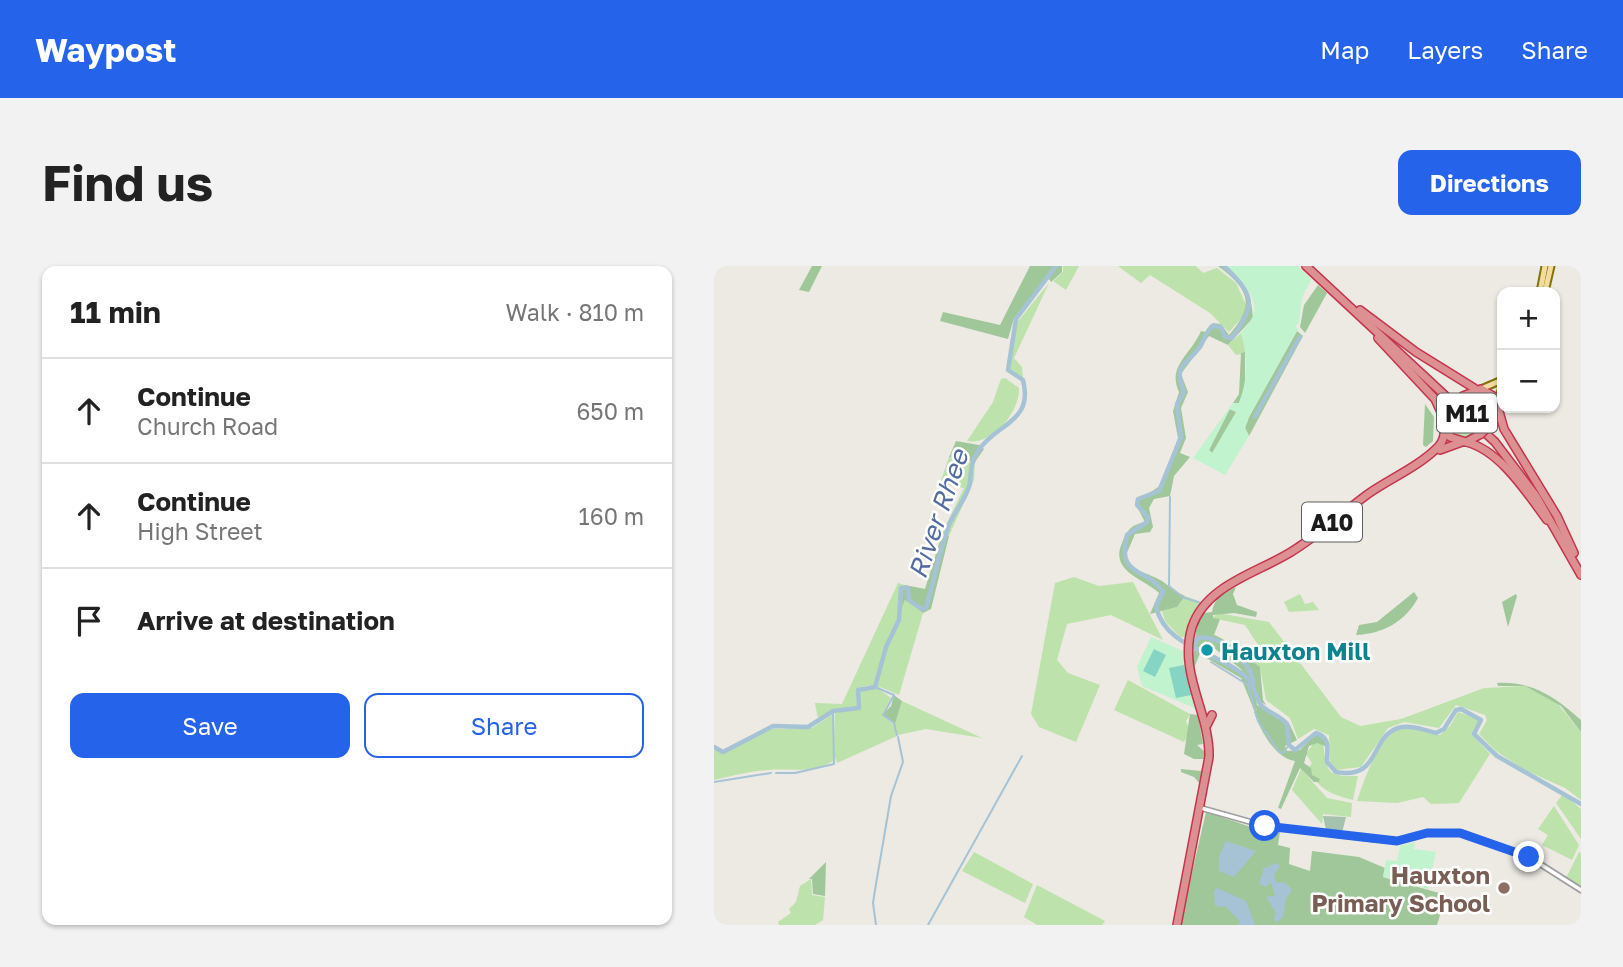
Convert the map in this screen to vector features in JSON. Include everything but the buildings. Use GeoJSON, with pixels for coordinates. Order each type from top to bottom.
{"type":"FeatureCollection","features":[{"type":"Feature","properties":{"kind":"highway","name":"M11"},"geometry":{"type":"LineString","coordinates":[[1306,266],[1488,433],[1527,482],[1581,575]]}},
{"type":"Feature","properties":{"kind":"highway","name":"M11"},"geometry":{"type":"LineString","coordinates":[[1312,266],[1493,434],[1531,482],[1581,567]]}},
{"type":"Feature","properties":{"kind":"highway","name":"M11"},"geometry":{"type":"LineString","coordinates":[[1344,301],[1426,388],[1441,407],[1445,424]]}},
{"type":"Feature","properties":{"kind":"highway","name":"M11"},"geometry":{"type":"LineString","coordinates":[[1360,310],[1448,374],[1478,389]]}},
{"type":"Feature","properties":{"kind":"highway"},"geometry":{"type":"LineString","coordinates":[[1497,400],[1491,392],[1478,389],[1463,396],[1454,405],[1445,424],[1452,439],[1464,442],[1481,434],[1498,413]]}},
{"type":"Feature","properties":{"kind":"highway","name":"M11"},"geometry":{"type":"LineString","coordinates":[[1499,413],[1510,441],[1557,516],[1574,554]]}},
{"type":"Feature","properties":{"kind":"highway","name":"A10"},"geometry":{"type":"LineString","coordinates":[[1177,925],[1201,808],[1209,752],[1188,647],[1200,611],[1219,592],[1292,552],[1438,447],[1444,439],[1445,424]]}},
{"type":"Feature","properties":{"kind":"highway","name":"M11"},"geometry":{"type":"LineString","coordinates":[[1464,442],[1481,449],[1500,464],[1566,546]]}},
{"type":"Feature","properties":{"kind":"highway","name":"A10"},"geometry":{"type":"LineString","coordinates":[[1395,478],[1414,470],[1448,445],[1464,442]]}},
{"type":"Feature","properties":{"kind":"highway"},"geometry":{"type":"LineString","coordinates":[[1206,728],[1212,715]]}},
{"type":"Feature","properties":{"kind":"main road"},"geometry":{"type":"LineString","coordinates":[[1544,287],[1549,266]]}},
{"type":"Feature","properties":{"kind":"main road"},"geometry":{"type":"LineString","coordinates":[[1478,389],[1497,382]]}},
{"type":"Feature","properties":{"kind":"street"},"geometry":{"type":"LineString","coordinates":[[1201,808],[1265,826],[1373,839],[1397,841],[1427,833],[1460,833],[1502,845],[1529,857],[1581,890]]}},
{"type":"Feature","properties":{"kind":"green space"},"geometry":{"type":"Polygon","coordinates":[[[812,266],[822,266],[809,292],[799,290],[812,266]]]}},
{"type":"Feature","properties":{"kind":"green space"},"geometry":{"type":"Polygon","coordinates":[[[1030,266],[1062,266],[1062,272],[1051,282],[1049,279],[1044,282],[1014,318],[1008,339],[940,321],[943,312],[1000,325],[1030,266]]]}},
{"type":"Feature","properties":{"kind":"green space"},"geometry":{"type":"Polygon","coordinates":[[[1063,266],[1079,266],[1066,290],[1053,281],[1063,272],[1063,266]]]}},
{"type":"Feature","properties":{"kind":"green space"},"geometry":{"type":"Polygon","coordinates":[[[1118,266],[1196,266],[1203,273],[1217,268],[1236,283],[1247,307],[1245,314],[1229,332],[1210,313],[1150,275],[1141,283],[1118,266]]]}},
{"type":"Feature","properties":{"kind":"green space"},"geometry":{"type":"Polygon","coordinates":[[[1218,266],[1227,266],[1243,284],[1251,301],[1253,318],[1228,345],[1209,336],[1181,374],[1188,392],[1181,408],[1186,438],[1180,453],[1190,457],[1174,476],[1170,496],[1154,499],[1149,508],[1153,527],[1150,532],[1135,534],[1126,555],[1137,569],[1185,596],[1177,607],[1150,614],[1159,593],[1124,568],[1119,553],[1128,531],[1145,522],[1135,503],[1161,485],[1178,438],[1173,411],[1179,392],[1176,375],[1181,361],[1201,331],[1206,332],[1213,323],[1221,324],[1229,335],[1243,315],[1245,298],[1242,290],[1218,266]]]}},
{"type":"Feature","properties":{"kind":"green space"},"geometry":{"type":"Polygon","coordinates":[[[1227,266],[1298,266],[1311,279],[1302,298],[1299,323],[1295,326],[1298,329],[1249,417],[1245,428],[1249,436],[1225,475],[1193,458],[1233,403],[1239,403],[1244,385],[1246,360],[1241,333],[1251,320],[1254,305],[1248,290],[1227,266]],[[1230,409],[1209,450],[1212,453],[1236,412],[1230,409]]]}},
{"type":"Feature","properties":{"kind":"green space"},"geometry":{"type":"Polygon","coordinates":[[[1049,283],[1014,358],[1022,367],[1023,379],[1009,371],[1015,325],[1049,283]]]}},
{"type":"Feature","properties":{"kind":"green space"},"geometry":{"type":"Polygon","coordinates":[[[1318,285],[1327,293],[1305,333],[1300,327],[1304,305],[1318,285]]]}},
{"type":"Feature","properties":{"kind":"green space"},"geometry":{"type":"Polygon","coordinates":[[[1297,331],[1303,336],[1249,436],[1245,428],[1249,417],[1297,331]]]}},
{"type":"Feature","properties":{"kind":"green space"},"geometry":{"type":"Polygon","coordinates":[[[1241,333],[1247,353],[1236,355],[1228,345],[1241,333]]]}},
{"type":"Feature","properties":{"kind":"green space"},"geometry":{"type":"Polygon","coordinates":[[[1245,352],[1245,387],[1239,403],[1233,403],[1239,394],[1241,353],[1245,352]]]}},
{"type":"Feature","properties":{"kind":"green space"},"geometry":{"type":"Polygon","coordinates":[[[1005,378],[1019,388],[1010,417],[995,433],[976,441],[967,441],[993,402],[1001,379],[1005,378]]]}},
{"type":"Feature","properties":{"kind":"green space"},"geometry":{"type":"Polygon","coordinates":[[[1476,391],[1492,396],[1497,409],[1487,426],[1462,401],[1476,391]]]}},
{"type":"Feature","properties":{"kind":"green space"},"geometry":{"type":"Polygon","coordinates":[[[1425,404],[1434,417],[1433,441],[1426,447],[1423,445],[1425,404]]]}},
{"type":"Feature","properties":{"kind":"green space"},"geometry":{"type":"Polygon","coordinates":[[[1456,406],[1481,431],[1473,439],[1454,438],[1446,425],[1456,406]]]}},
{"type":"Feature","properties":{"kind":"green space"},"geometry":{"type":"Polygon","coordinates":[[[1229,409],[1237,412],[1213,454],[1209,450],[1229,409]]]}},
{"type":"Feature","properties":{"kind":"green space"},"geometry":{"type":"Polygon","coordinates":[[[956,441],[979,445],[984,449],[975,462],[949,457],[956,441]]]}},
{"type":"Feature","properties":{"kind":"green space"},"geometry":{"type":"Polygon","coordinates":[[[949,457],[975,462],[974,480],[949,536],[943,531],[964,488],[940,483],[949,457]]]}},
{"type":"Feature","properties":{"kind":"green space"},"geometry":{"type":"Polygon","coordinates":[[[943,531],[949,536],[931,609],[923,613],[905,600],[899,613],[899,590],[905,585],[925,589],[943,531]]]}},
{"type":"Feature","properties":{"kind":"green space"},"geometry":{"type":"Polygon","coordinates":[[[1074,577],[1099,586],[1133,582],[1163,640],[1111,615],[1067,624],[1057,660],[1068,673],[1100,685],[1076,742],[1039,727],[1031,714],[1055,583],[1074,577]]]}},
{"type":"Feature","properties":{"kind":"green space"},"geometry":{"type":"Polygon","coordinates":[[[898,583],[905,585],[899,590],[902,606],[905,600],[923,613],[899,695],[877,686],[861,687],[856,690],[857,708],[832,711],[818,719],[815,703],[842,704],[898,583]]]}},
{"type":"Feature","properties":{"kind":"green space"},"geometry":{"type":"Polygon","coordinates":[[[1236,587],[1233,594],[1237,605],[1257,612],[1256,617],[1234,613],[1213,615],[1213,618],[1220,619],[1214,635],[1260,667],[1263,700],[1266,705],[1256,699],[1257,705],[1289,723],[1297,740],[1285,746],[1287,751],[1300,750],[1315,734],[1323,736],[1327,743],[1325,746],[1317,743],[1309,746],[1304,763],[1311,768],[1312,775],[1320,779],[1319,782],[1314,782],[1300,768],[1281,809],[1278,808],[1295,761],[1281,755],[1264,735],[1254,712],[1257,709],[1254,710],[1241,678],[1203,656],[1212,653],[1239,673],[1243,673],[1241,669],[1205,641],[1194,668],[1192,664],[1197,622],[1203,613],[1212,612],[1220,596],[1236,587]]]}},
{"type":"Feature","properties":{"kind":"green space"},"geometry":{"type":"Polygon","coordinates":[[[1414,592],[1418,598],[1400,620],[1384,629],[1356,635],[1359,625],[1377,622],[1414,592]]]}},
{"type":"Feature","properties":{"kind":"green space"},"geometry":{"type":"Polygon","coordinates":[[[1300,594],[1305,604],[1313,602],[1319,610],[1289,612],[1284,602],[1300,594]]]}},
{"type":"Feature","properties":{"kind":"green space"},"geometry":{"type":"Polygon","coordinates":[[[1516,594],[1517,596],[1508,627],[1502,602],[1516,594]]]}},
{"type":"Feature","properties":{"kind":"green space"},"geometry":{"type":"Polygon","coordinates":[[[1185,596],[1202,602],[1186,637],[1180,637],[1165,621],[1162,611],[1177,607],[1185,596]]]}},
{"type":"Feature","properties":{"kind":"green space"},"geometry":{"type":"Polygon","coordinates":[[[1218,613],[1269,622],[1341,717],[1360,726],[1401,719],[1484,688],[1525,686],[1557,703],[1581,732],[1581,800],[1565,788],[1525,770],[1496,751],[1479,734],[1487,720],[1485,715],[1456,705],[1439,728],[1404,722],[1388,728],[1361,767],[1335,770],[1330,763],[1329,735],[1314,729],[1298,739],[1290,718],[1266,700],[1260,667],[1246,660],[1260,648],[1245,625],[1212,618],[1218,613]]]}},
{"type":"Feature","properties":{"kind":"green space"},"geometry":{"type":"Polygon","coordinates":[[[1151,637],[1183,651],[1197,709],[1142,686],[1137,667],[1151,637]]]}},
{"type":"Feature","properties":{"kind":"green space"},"geometry":{"type":"Polygon","coordinates":[[[1128,680],[1190,714],[1186,721],[1190,732],[1184,742],[1114,710],[1128,680]]]}},
{"type":"Feature","properties":{"kind":"green space"},"geometry":{"type":"Polygon","coordinates":[[[1497,683],[1510,683],[1525,686],[1498,686],[1497,683]]]}},
{"type":"Feature","properties":{"kind":"green space"},"geometry":{"type":"Polygon","coordinates":[[[1525,686],[1562,704],[1581,720],[1581,732],[1561,706],[1525,686]]]}},
{"type":"Feature","properties":{"kind":"green space"},"geometry":{"type":"Polygon","coordinates":[[[877,688],[891,698],[882,715],[894,725],[897,736],[837,763],[834,754],[835,712],[860,710],[859,690],[877,688]]]}},
{"type":"Feature","properties":{"kind":"green space"},"geometry":{"type":"Polygon","coordinates":[[[894,695],[902,701],[895,724],[882,715],[891,706],[894,695]]]}},
{"type":"Feature","properties":{"kind":"green space"},"geometry":{"type":"Polygon","coordinates":[[[902,701],[982,738],[926,729],[898,735],[895,724],[902,701]]]}},
{"type":"Feature","properties":{"kind":"green space"},"geometry":{"type":"Polygon","coordinates":[[[1458,712],[1478,719],[1472,735],[1490,754],[1459,803],[1431,804],[1423,797],[1397,803],[1357,801],[1374,757],[1389,737],[1397,730],[1407,728],[1440,735],[1450,726],[1458,712]]]}},
{"type":"Feature","properties":{"kind":"green space"},"geometry":{"type":"Polygon","coordinates":[[[833,714],[833,761],[818,768],[761,771],[714,780],[714,749],[724,753],[768,729],[812,728],[833,714]]]}},
{"type":"Feature","properties":{"kind":"green space"},"geometry":{"type":"Polygon","coordinates":[[[1190,714],[1198,715],[1203,744],[1197,745],[1205,752],[1201,785],[1194,777],[1181,772],[1181,769],[1201,771],[1204,759],[1194,759],[1184,754],[1190,714]]]}},
{"type":"Feature","properties":{"kind":"green space"},"geometry":{"type":"Polygon","coordinates":[[[1316,740],[1323,742],[1327,766],[1333,773],[1358,776],[1353,800],[1326,790],[1312,776],[1308,769],[1312,763],[1306,754],[1316,740]]]}},
{"type":"Feature","properties":{"kind":"green space"},"geometry":{"type":"Polygon","coordinates":[[[1301,769],[1327,798],[1352,803],[1351,817],[1323,814],[1322,824],[1292,790],[1301,769]]]}},
{"type":"Feature","properties":{"kind":"green space"},"geometry":{"type":"Polygon","coordinates":[[[1563,794],[1581,809],[1581,839],[1556,803],[1563,794]]]}},
{"type":"Feature","properties":{"kind":"green space"},"geometry":{"type":"Polygon","coordinates":[[[1554,806],[1579,845],[1572,860],[1542,845],[1548,835],[1538,829],[1554,806]]]}},
{"type":"Feature","properties":{"kind":"green space"},"geometry":{"type":"Polygon","coordinates":[[[1206,812],[1254,828],[1280,832],[1278,845],[1290,848],[1289,864],[1310,871],[1312,851],[1359,857],[1385,868],[1383,877],[1446,895],[1437,925],[1180,925],[1206,812]]]}},
{"type":"Feature","properties":{"kind":"green space"},"geometry":{"type":"Polygon","coordinates":[[[1323,816],[1346,817],[1342,833],[1326,830],[1323,816]]]}},
{"type":"Feature","properties":{"kind":"green space"},"geometry":{"type":"Polygon","coordinates":[[[1415,842],[1414,849],[1436,852],[1428,889],[1383,877],[1386,860],[1397,861],[1400,846],[1415,842]]]}},
{"type":"Feature","properties":{"kind":"green space"},"geometry":{"type":"Polygon","coordinates":[[[974,852],[1033,884],[1025,903],[962,871],[974,852]]]}},
{"type":"Feature","properties":{"kind":"green space"},"geometry":{"type":"Polygon","coordinates":[[[1579,852],[1581,853],[1581,888],[1566,878],[1579,852]]]}},
{"type":"Feature","properties":{"kind":"green space"},"geometry":{"type":"Polygon","coordinates":[[[826,862],[825,896],[813,894],[812,879],[809,879],[826,862]]]}},
{"type":"Feature","properties":{"kind":"green space"},"geometry":{"type":"Polygon","coordinates":[[[811,879],[812,895],[825,897],[823,920],[815,925],[779,925],[778,922],[791,913],[789,909],[796,902],[800,886],[811,879]]]}},
{"type":"Feature","properties":{"kind":"green space"},"geometry":{"type":"Polygon","coordinates":[[[1037,885],[1105,921],[1102,925],[1037,925],[1024,917],[1037,885]]]}},
{"type":"Feature","properties":{"kind":"shaded area"},"geometry":{"type":"Polygon","coordinates":[[[1299,334],[1302,337],[1256,419],[1252,418],[1299,334]]]}},
{"type":"Feature","properties":{"kind":"shaded area"},"geometry":{"type":"Polygon","coordinates":[[[1154,649],[1166,655],[1155,677],[1143,671],[1154,649]]]}},
{"type":"Feature","properties":{"kind":"shaded area"},"geometry":{"type":"Polygon","coordinates":[[[1184,665],[1191,695],[1176,698],[1169,668],[1184,665]]]}},
{"type":"Feature","properties":{"kind":"shaded area"},"geometry":{"type":"Polygon","coordinates":[[[1226,841],[1256,851],[1234,877],[1219,871],[1219,856],[1226,841]]]}},
{"type":"Feature","properties":{"kind":"shaded area"},"geometry":{"type":"Polygon","coordinates":[[[1277,863],[1280,866],[1274,875],[1276,882],[1286,883],[1292,890],[1286,898],[1283,917],[1277,922],[1274,920],[1276,913],[1266,897],[1275,896],[1271,882],[1266,887],[1259,884],[1264,868],[1277,863]]]}},
{"type":"Feature","properties":{"kind":"shaded area"},"geometry":{"type":"Polygon","coordinates":[[[1217,888],[1246,901],[1255,925],[1238,925],[1240,921],[1226,907],[1215,906],[1214,891],[1217,888]]]}},
{"type":"Feature","properties":{"kind":"waterway","name":"River Rhee"},"geometry":{"type":"LineString","coordinates":[[714,747],[723,752],[773,726],[808,727],[833,711],[859,708],[858,690],[875,687],[886,647],[899,620],[901,588],[908,588],[909,600],[922,609],[926,608],[945,535],[969,487],[976,455],[994,434],[1018,414],[1023,405],[1023,380],[1008,370],[1016,319],[1056,266]]}},
{"type":"Feature","properties":{"kind":"waterway"},"geometry":{"type":"LineString","coordinates":[[1224,266],[1242,285],[1249,300],[1248,308],[1232,338],[1225,337],[1221,327],[1212,326],[1200,347],[1182,366],[1180,376],[1184,392],[1177,404],[1181,437],[1159,491],[1138,499],[1137,505],[1148,517],[1147,522],[1127,535],[1125,549],[1130,566],[1157,584],[1163,592],[1156,606],[1161,620],[1181,641],[1234,668],[1249,680],[1261,705],[1287,724],[1289,745],[1295,750],[1316,733],[1321,735],[1327,744],[1327,762],[1336,772],[1350,773],[1361,770],[1373,757],[1382,740],[1398,728],[1412,727],[1436,733],[1444,729],[1456,710],[1461,709],[1481,720],[1474,734],[1497,756],[1581,804]]}},
{"type":"Feature","properties":{"kind":"waterway"},"geometry":{"type":"LineString","coordinates":[[1170,497],[1169,586],[1182,597],[1201,603]]}},
{"type":"Feature","properties":{"kind":"waterway"},"geometry":{"type":"LineString","coordinates":[[1193,646],[1198,638],[1216,640],[1225,645],[1241,658],[1253,683]]}},
{"type":"Feature","properties":{"kind":"waterway"},"geometry":{"type":"LineString","coordinates":[[1211,662],[1248,685],[1258,721],[1279,752],[1283,753],[1289,745]]}},
{"type":"Feature","properties":{"kind":"waterway"},"geometry":{"type":"LineString","coordinates":[[875,687],[894,695],[883,715],[894,723],[897,735]]}},
{"type":"Feature","properties":{"kind":"waterway"},"geometry":{"type":"LineString","coordinates":[[776,773],[795,773],[834,764],[833,712]]}},
{"type":"Feature","properties":{"kind":"waterway"},"geometry":{"type":"LineString","coordinates":[[876,925],[873,903],[875,890],[891,796],[903,762],[898,737]]}},
{"type":"Feature","properties":{"kind":"waterway"},"geometry":{"type":"LineString","coordinates":[[928,925],[1022,756]]}},
{"type":"Feature","properties":{"kind":"waterway"},"geometry":{"type":"LineString","coordinates":[[714,782],[771,773]]}},
{"type":"Feature","properties":{"kind":"place","name":"Hauxton Mill"},"geometry":{"type":"Point","coordinates":[1207,650]}},
{"type":"Feature","properties":{"kind":"place","name":"Hauxton Primary School"},"geometry":{"type":"Point","coordinates":[1504,888]}},
{"type":"Feature","properties":{"kind":"route"},"geometry":{"type":"LineString","coordinates":[[1265,826],[1397,841],[1427,833],[1460,833],[1502,845],[1529,857]]}}]}
